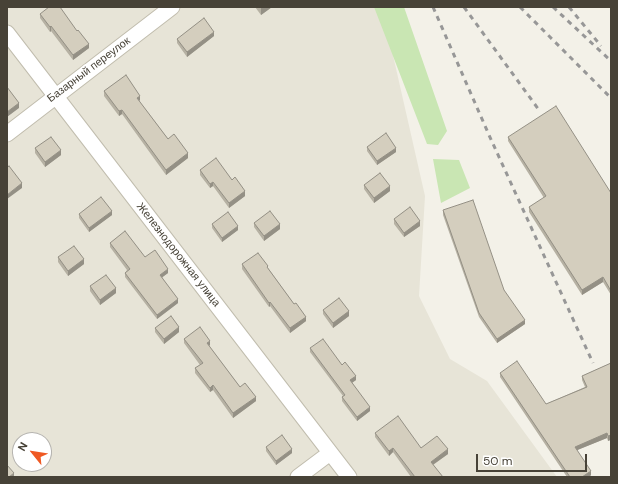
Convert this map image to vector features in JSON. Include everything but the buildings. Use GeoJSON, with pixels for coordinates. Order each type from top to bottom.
{"type":"FeatureCollection","features":[{"type":"Feature","properties":{"kind":"street","name":"Базарный переулок"},"geometry":{"type":"LineString","coordinates":[[7,134],[172,7]]}},
{"type":"Feature","properties":{"kind":"street","name":"Железнодорожная улица"},"geometry":{"type":"LineString","coordinates":[[7,33],[349,477]]}},
{"type":"Feature","properties":{"kind":"street"},"geometry":{"type":"LineString","coordinates":[[298,477],[330,453]]}},
{"type":"Feature","properties":{"kind":"shaded area"},"geometry":{"type":"Polygon","coordinates":[[[7,7],[382,7],[425,196],[419,296],[450,359],[487,381],[557,477],[7,477],[7,7]]]}},
{"type":"Feature","properties":{"kind":"green space"},"geometry":{"type":"Polygon","coordinates":[[[374,7],[404,7],[447,131],[438,145],[427,144],[374,7]]]}},
{"type":"Feature","properties":{"kind":"green space"},"geometry":{"type":"Polygon","coordinates":[[[433,159],[459,160],[470,188],[441,203],[433,159]]]}},
{"type":"Feature","properties":{"kind":"railway"},"geometry":{"type":"LineString","coordinates":[[433,7],[489,135],[593,363]]}},
{"type":"Feature","properties":{"kind":"railway"},"geometry":{"type":"LineString","coordinates":[[464,7],[539,110]]}},
{"type":"Feature","properties":{"kind":"railway"},"geometry":{"type":"LineString","coordinates":[[520,7],[611,98]]}},
{"type":"Feature","properties":{"kind":"railway"},"geometry":{"type":"LineString","coordinates":[[553,7],[611,61]]}},
{"type":"Feature","properties":{"kind":"railway"},"geometry":{"type":"LineString","coordinates":[[569,7],[601,46]]}}]}
